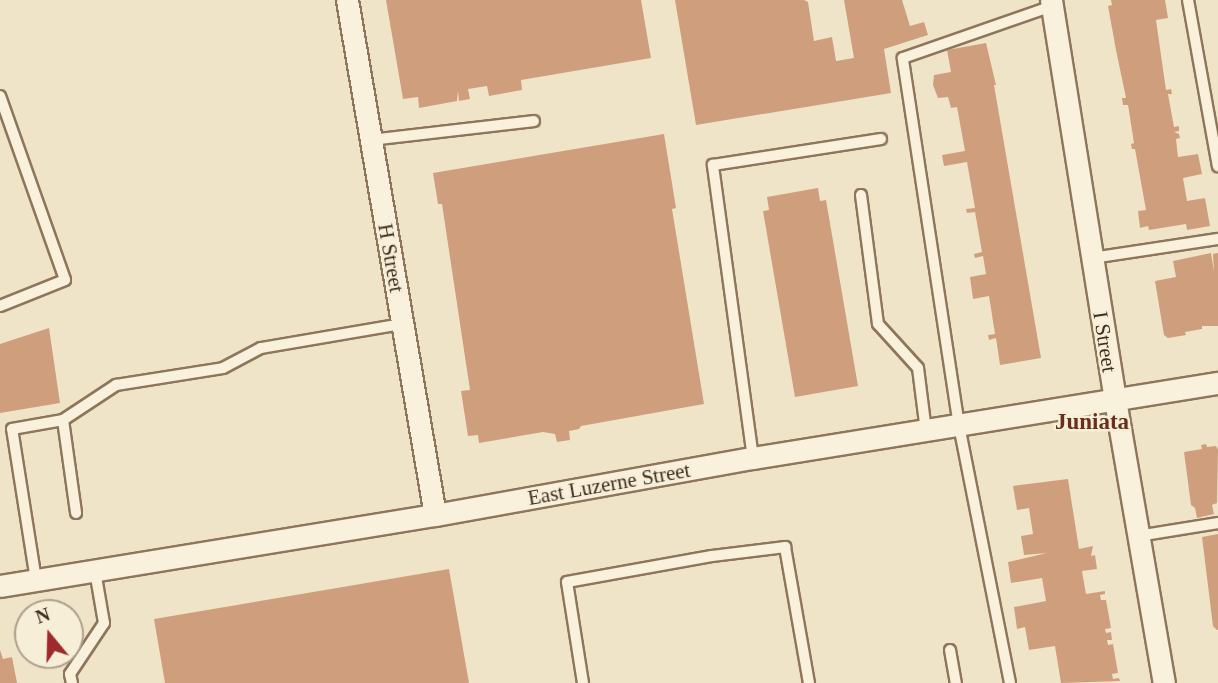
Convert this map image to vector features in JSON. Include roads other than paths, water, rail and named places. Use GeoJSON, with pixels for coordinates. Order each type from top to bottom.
{"type":"FeatureCollection","features":[{"type":"Feature","properties":{"kind":"street","name":"H Street"},"geometry":{"type":"LineString","coordinates":[[347,0],[435,515]]}},
{"type":"Feature","properties":{"kind":"street","name":"I Street"},"geometry":{"type":"LineString","coordinates":[[1051,3],[1164,683]]}},
{"type":"Feature","properties":{"kind":"street","name":"East Luzerne Street"},"geometry":{"type":"LineString","coordinates":[[0,586],[435,515],[753,458],[1218,383]]}},
{"type":"Feature","properties":{"kind":"lane"},"geometry":{"type":"LineString","coordinates":[[1188,0],[1218,166]]}},
{"type":"Feature","properties":{"kind":"lane"},"geometry":{"type":"LineString","coordinates":[[1010,683],[959,426],[903,58],[1051,3]]}},
{"type":"Feature","properties":{"kind":"lane"},"geometry":{"type":"LineString","coordinates":[[0,96],[65,280],[0,306]]}},
{"type":"Feature","properties":{"kind":"lane"},"geometry":{"type":"LineString","coordinates":[[371,140],[534,121]]}},
{"type":"Feature","properties":{"kind":"lane"},"geometry":{"type":"LineString","coordinates":[[753,458],[713,165],[881,139]]}},
{"type":"Feature","properties":{"kind":"lane"},"geometry":{"type":"LineString","coordinates":[[861,195],[878,324],[918,368],[926,431]]}},
{"type":"Feature","properties":{"kind":"lane"},"geometry":{"type":"LineString","coordinates":[[1092,258],[1218,239]]}},
{"type":"Feature","properties":{"kind":"lane"},"geometry":{"type":"LineString","coordinates":[[36,580],[12,429],[63,420],[116,385],[223,368],[261,348],[402,324]]}},
{"type":"Feature","properties":{"kind":"lane"},"geometry":{"type":"LineString","coordinates":[[63,420],[76,513]]}},
{"type":"Feature","properties":{"kind":"lane"},"geometry":{"type":"LineString","coordinates":[[1138,536],[1218,523]]}},
{"type":"Feature","properties":{"kind":"lane"},"geometry":{"type":"LineString","coordinates":[[583,683],[567,582],[712,555],[785,547],[809,683]]}},
{"type":"Feature","properties":{"kind":"lane"},"geometry":{"type":"LineString","coordinates":[[72,683],[70,674],[104,623],[95,571]]}},
{"type":"Feature","properties":{"kind":"lane"},"geometry":{"type":"LineString","coordinates":[[950,650],[956,683]]}},
{"type":"Feature","properties":{"kind":"district","name":"Juniata"},"geometry":{"type":"Point","coordinates":[1092,422]}}]}
